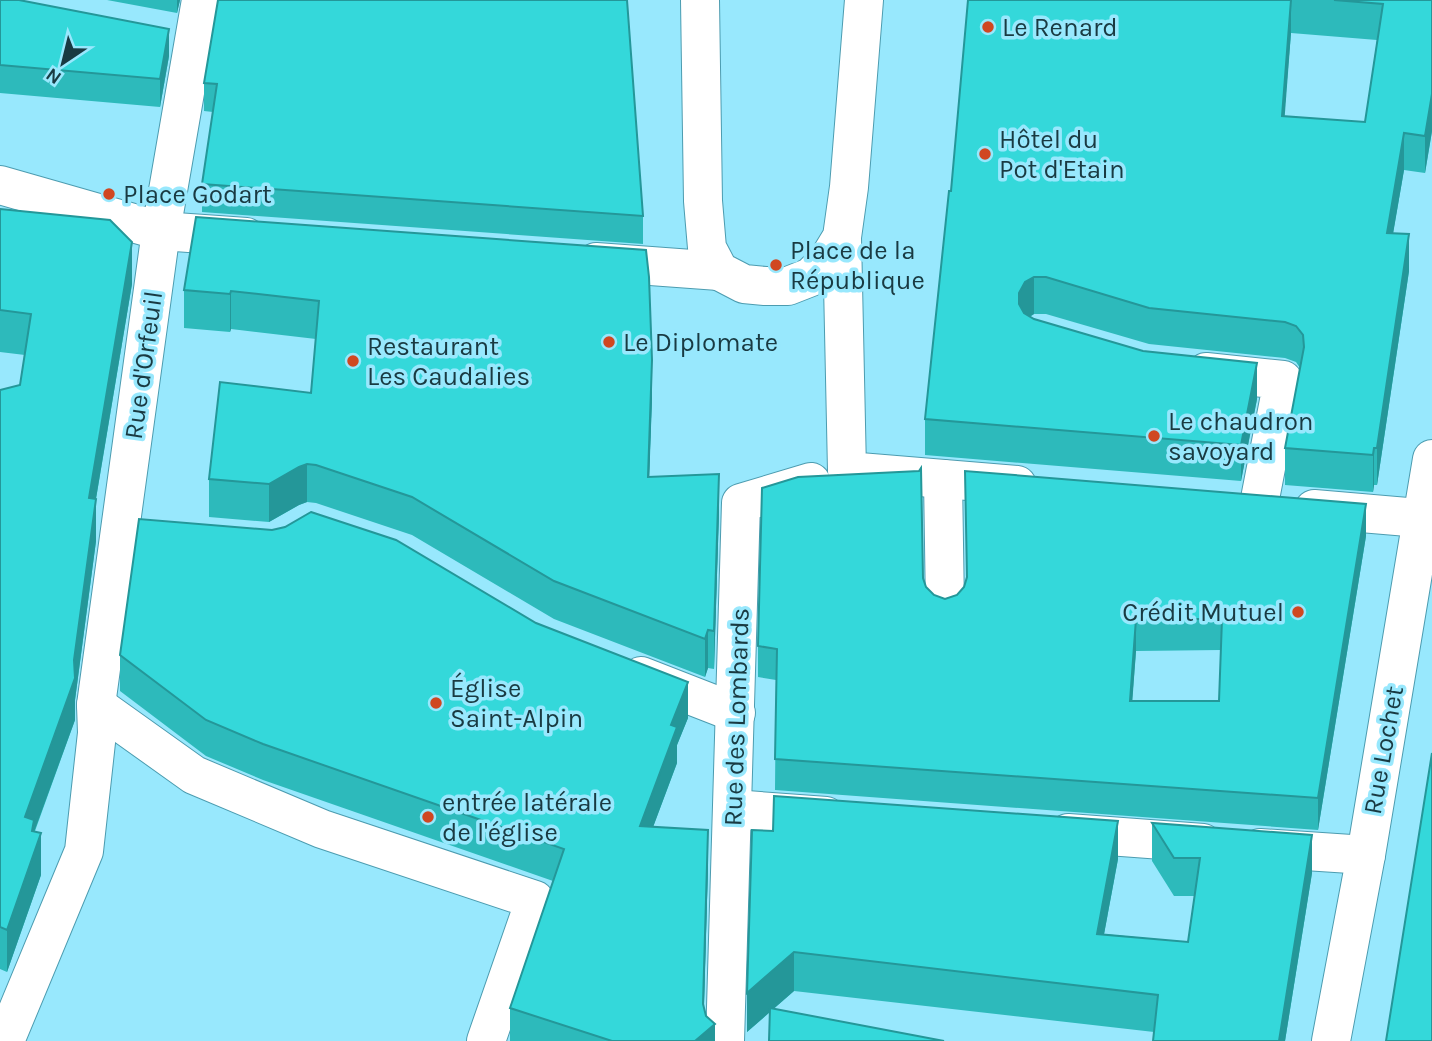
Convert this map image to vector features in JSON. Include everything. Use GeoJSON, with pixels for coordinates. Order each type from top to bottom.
{"type":"FeatureCollection","features":[{"type":"Feature","properties":{"kind":"street","name":"Rue d'Orfeuil"},"geometry":{"type":"LineString","coordinates":[[5,1041],[84,851],[119,532],[161,231],[201,0]]}},
{"type":"Feature","properties":{"kind":"street"},"geometry":{"type":"LineString","coordinates":[[700,0],[703,201],[707,248],[719,271]]}},
{"type":"Feature","properties":{"kind":"street"},"geometry":{"type":"LineString","coordinates":[[864,0],[849,187],[842,237],[848,471],[1053,488]]}},
{"type":"Feature","properties":{"kind":"street"},"geometry":{"type":"LineString","coordinates":[[156,31],[195,38]]}},
{"type":"Feature","properties":{"kind":"street"},"geometry":{"type":"LineString","coordinates":[[0,185],[161,231],[286,240]]}},
{"type":"Feature","properties":{"kind":"street"},"geometry":{"type":"LineString","coordinates":[[562,260],[719,271],[744,284],[788,286],[811,277],[828,260],[842,237]]}},
{"type":"Feature","properties":{"kind":"street"},"geometry":{"type":"LineString","coordinates":[[1173,369],[1283,380],[1245,503],[1427,519]]}},
{"type":"Feature","properties":{"kind":"street","name":"Rue Lochet"},"geometry":{"type":"LineString","coordinates":[[1331,1041],[1427,519],[1432,459]]}},
{"type":"Feature","properties":{"kind":"street","name":"Rue des Lombards"},"geometry":{"type":"LineString","coordinates":[[724,1041],[741,503],[848,471]]}},
{"type":"Feature","properties":{"kind":"street"},"geometry":{"type":"LineString","coordinates":[[936,479],[945,608]]}},
{"type":"Feature","properties":{"kind":"street"},"geometry":{"type":"LineString","coordinates":[[119,532],[158,535]]}},
{"type":"Feature","properties":{"kind":"street"},"geometry":{"type":"LineString","coordinates":[[608,664],[736,713]]}},
{"type":"Feature","properties":{"kind":"street"},"geometry":{"type":"LineString","coordinates":[[97,719],[194,775],[322,829],[535,900],[486,1041]]}},
{"type":"Feature","properties":{"kind":"street"},"geometry":{"type":"LineString","coordinates":[[733,809],[857,818]]}},
{"type":"Feature","properties":{"kind":"street"},"geometry":{"type":"LineString","coordinates":[[1037,831],[1366,855]]}},
{"type":"Feature","properties":{"kind":"building"},"geometry":{"type":"Polygon","coordinates":[[[0,0],[19,0],[169,29],[160,79],[0,65],[0,0]]]}},
{"type":"Feature","properties":{"kind":"building"},"geometry":{"type":"Polygon","coordinates":[[[218,0],[627,0],[643,216],[202,184],[217,84],[204,83],[218,0]]]}},
{"type":"Feature","properties":{"kind":"building"},"geometry":{"type":"Polygon","coordinates":[[[968,0],[1291,0],[1282,116],[1365,122],[1383,4],[1334,0],[1432,0],[1432,94],[1425,136],[1404,133],[1387,233],[1409,234],[1377,448],[1374,448],[1373,455],[1285,448],[1304,347],[1303,335],[1296,326],[1285,322],[1149,308],[1046,277],[1034,277],[1025,282],[1019,293],[1019,304],[1024,313],[1034,319],[1143,351],[1257,363],[1241,445],[925,419],[951,191],[968,0]]]}},
{"type":"Feature","properties":{"kind":"building"},"geometry":{"type":"Polygon","coordinates":[[[0,209],[110,220],[132,242],[89,498],[96,499],[74,660],[75,678],[25,817],[34,820],[32,831],[41,833],[7,930],[0,927],[0,390],[20,385],[31,314],[0,310],[0,209]]]}},
{"type":"Feature","properties":{"kind":"building"},"geometry":{"type":"Polygon","coordinates":[[[196,217],[646,250],[652,360],[648,477],[719,474],[714,631],[708,630],[705,639],[554,581],[412,497],[316,465],[299,467],[269,484],[209,479],[220,382],[311,393],[319,301],[231,291],[230,294],[184,290],[196,217]]]}},
{"type":"Feature","properties":{"kind":"building"},"geometry":{"type":"Polygon","coordinates":[[[921,468],[923,578],[926,587],[934,595],[945,599],[957,595],[964,587],[967,577],[965,471],[1366,504],[1318,798],[775,759],[777,649],[758,646],[762,488],[798,477],[919,471],[921,468]],[[1136,619],[1130,701],[1219,701],[1222,619],[1136,619]]]}},
{"type":"Feature","properties":{"kind":"building"},"geometry":{"type":"Polygon","coordinates":[[[311,512],[396,540],[536,623],[688,682],[671,725],[677,727],[640,826],[708,830],[703,1004],[706,1016],[715,1024],[695,1041],[612,1041],[510,1008],[564,849],[263,744],[206,720],[120,655],[139,519],[272,530],[285,527],[311,512]]]}},
{"type":"Feature","properties":{"kind":"building"},"geometry":{"type":"Polygon","coordinates":[[[1432,753],[1432,1041],[1386,1041],[1432,753]]]}},
{"type":"Feature","properties":{"kind":"building"},"geometry":{"type":"Polygon","coordinates":[[[774,796],[1118,821],[1097,934],[1188,942],[1200,858],[1174,858],[1152,823],[1312,835],[1279,1041],[1153,1041],[1158,995],[794,952],[747,993],[752,830],[773,831],[774,796]]]}},
{"type":"Feature","properties":{"kind":"building"},"geometry":{"type":"Polygon","coordinates":[[[770,1008],[944,1041],[769,1041],[770,1008]]]}},
{"type":"Feature","properties":{"kind":"place","name":"Le Renard"},"geometry":{"type":"Point","coordinates":[988,27]}},
{"type":"Feature","properties":{"kind":"place","name":"Hôtel du Pot d'Etain"},"geometry":{"type":"Point","coordinates":[985,154]}},
{"type":"Feature","properties":{"kind":"place","name":"Place Godart"},"geometry":{"type":"Point","coordinates":[109,194]}},
{"type":"Feature","properties":{"kind":"place","name":"Place de la République"},"geometry":{"type":"Point","coordinates":[776,265]}},
{"type":"Feature","properties":{"kind":"place","name":"Le Diplomate"},"geometry":{"type":"Point","coordinates":[609,342]}},
{"type":"Feature","properties":{"kind":"place","name":"Restaurant Les Caudalies"},"geometry":{"type":"Point","coordinates":[353,361]}},
{"type":"Feature","properties":{"kind":"place","name":"Le chaudron savoyard"},"geometry":{"type":"Point","coordinates":[1154,436]}},
{"type":"Feature","properties":{"kind":"place","name":"Crédit Mutuel"},"geometry":{"type":"Point","coordinates":[1298,612]}},
{"type":"Feature","properties":{"kind":"place","name":"Église Saint-Alpin"},"geometry":{"type":"Point","coordinates":[436,703]}},
{"type":"Feature","properties":{"kind":"place","name":"entrée latérale de l'église"},"geometry":{"type":"Point","coordinates":[428,817]}}]}
